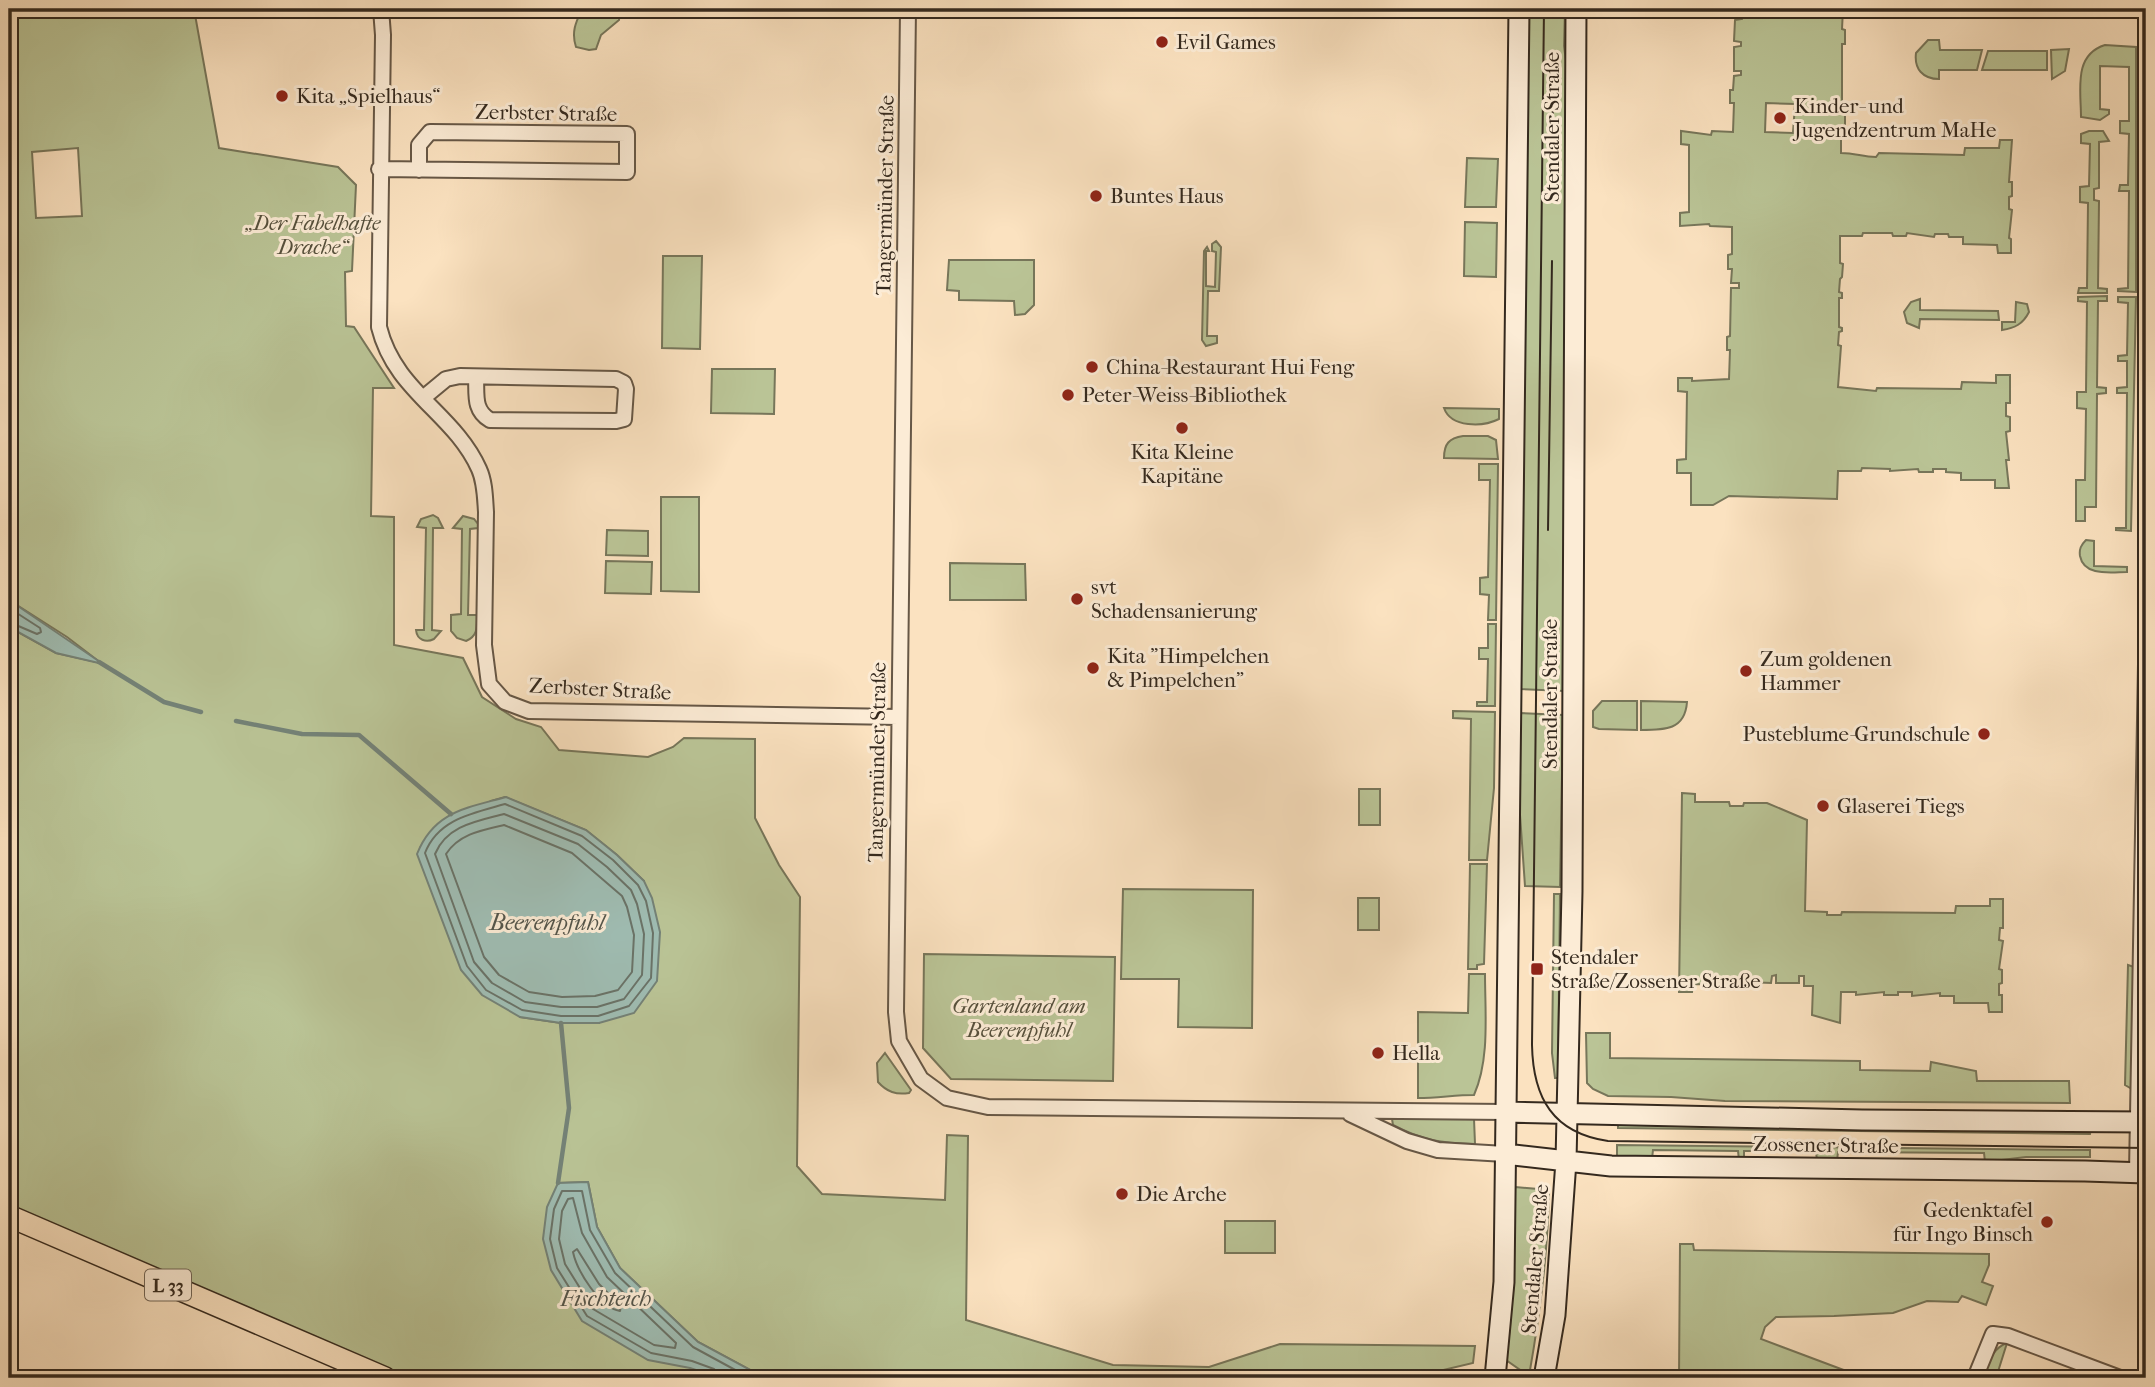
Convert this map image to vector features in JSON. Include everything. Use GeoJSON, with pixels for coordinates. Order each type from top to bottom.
{"type":"FeatureCollection","features":[{"type":"Feature","properties":{"kind":"main road","name":"Stendaler Straße"},"geometry":{"type":"LineString","coordinates":[[1495,1378],[1504,1282],[1519,9]]}},
{"type":"Feature","properties":{"kind":"main road","name":"Stendaler Straße"},"geometry":{"type":"LineString","coordinates":[[1544,1378],[1555,1315],[1566,1161],[1572,877],[1576,9]]}},
{"type":"Feature","properties":{"kind":"main road","name":"Zossener Straße"},"geometry":{"type":"LineString","coordinates":[[1506,1112],[1849,1120],[2143,1122]]}},
{"type":"Feature","properties":{"kind":"main road","name":"Zossener Straße"},"geometry":{"type":"LineString","coordinates":[[1505,1154],[1611,1166],[2142,1173]]}},
{"type":"Feature","properties":{"kind":"main road","name":"L 33"},"geometry":{"type":"LineString","coordinates":[[9,1216],[385,1378]]}},
{"type":"Feature","properties":{"kind":"street","name":"Zerbster Straße"},"geometry":{"type":"LineString","coordinates":[[381,9],[383,35],[379,169],[379,327],[389,358],[398,372],[459,437],[480,469],[486,512],[484,662],[489,684],[505,702],[529,710],[550,712],[898,718]]}},
{"type":"Feature","properties":{"kind":"street","name":"Tangermünder Straße"},"geometry":{"type":"LineString","coordinates":[[908,9],[898,718],[899,1041],[921,1079],[947,1098],[988,1107],[1506,1112]]}},
{"type":"Feature","properties":{"kind":"street","name":"Zerbster Straße"},"geometry":{"type":"LineString","coordinates":[[379,169],[419,170],[626,172],[627,134],[430,132],[419,145],[419,170]]}},
{"type":"Feature","properties":{"kind":"street"},"geometry":{"type":"LineString","coordinates":[[423,398],[446,379],[460,376],[615,379],[624,383],[626,414],[624,419],[616,421],[490,420],[481,415],[477,408],[476,377]]}},
{"type":"Feature","properties":{"kind":"street"},"geometry":{"type":"LineString","coordinates":[[2142,1173],[2146,664]]}},
{"type":"Feature","properties":{"kind":"street","name":"Tangermünder Straße"},"geometry":{"type":"LineString","coordinates":[[1344,1111],[1408,1141],[1438,1150],[1505,1154]]}},
{"type":"Feature","properties":{"kind":"street"},"geometry":{"type":"LineString","coordinates":[[1975,1378],[1993,1334],[2008,1336],[2120,1378]]}},
{"type":"Feature","properties":{"kind":"green space","name":"„Der Fabelhafte Drache“"},"geometry":{"type":"Polygon","coordinates":[[[9,9],[194,9],[219,148],[338,167],[356,185],[352,271],[345,272],[346,326],[354,327],[394,388],[373,388],[371,516],[394,517],[394,645],[463,658],[482,697],[516,719],[541,727],[559,750],[648,757],[673,747],[684,738],[755,739],[755,818],[779,865],[800,897],[797,1166],[822,1194],[945,1200],[947,1135],[968,1136],[966,1320],[1113,1365],[1209,1367],[1280,1344],[1475,1346],[1473,1363],[1418,1376],[1336,1375],[1335,1378],[765,1378],[698,1342],[620,1268],[597,1227],[588,1182],[558,1183],[690,1368],[720,1378],[410,1378],[9,1206],[9,627],[56,653],[101,663],[67,637],[9,600],[9,9]],[[78,148],[32,152],[36,218],[82,216],[78,148]],[[505,797],[491,801],[421,846],[418,854],[437,904],[520,1017],[561,1023],[599,1023],[644,881],[586,830],[505,797]]]}},
{"type":"Feature","properties":{"kind":"green space"},"geometry":{"type":"Polygon","coordinates":[[[582,9],[620,9],[619,20],[601,35],[596,49],[576,47],[574,32],[582,9]]]}},
{"type":"Feature","properties":{"kind":"green space"},"geometry":{"type":"Polygon","coordinates":[[[1527,9],[1565,9],[1564,46],[1570,92],[1564,691],[1520,689],[1527,9]]]}},
{"type":"Feature","properties":{"kind":"green space"},"geometry":{"type":"Polygon","coordinates":[[[1735,9],[1843,9],[1842,29],[1845,30],[1845,44],[1842,44],[1842,111],[1845,111],[1845,125],[1841,126],[1841,153],[1876,157],[1879,153],[1964,155],[1965,148],[1999,148],[2000,140],[2012,140],[2009,182],[2012,182],[2012,196],[2009,197],[2009,209],[2012,210],[2009,238],[2011,253],[1998,253],[1997,245],[1963,244],[1963,237],[1949,237],[1948,234],[1935,234],[1934,237],[1907,233],[1906,236],[1863,233],[1862,236],[1840,236],[1840,263],[1843,264],[1839,292],[1842,293],[1842,298],[1839,298],[1839,327],[1842,331],[1839,332],[1838,345],[1841,346],[1838,387],[1876,391],[1877,388],[1961,389],[1962,382],[1996,383],[1996,375],[2010,375],[2010,403],[2006,403],[2006,416],[2010,417],[2010,431],[2006,432],[2009,488],[1995,488],[1995,480],[1961,480],[1961,473],[1946,472],[1946,469],[1919,472],[1918,469],[1890,471],[1862,468],[1861,471],[1838,471],[1837,499],[1729,496],[1713,505],[1691,505],[1691,473],[1677,473],[1677,460],[1686,459],[1687,392],[1678,391],[1678,378],[1692,378],[1692,381],[1729,379],[1730,350],[1727,350],[1727,337],[1730,336],[1731,288],[1739,288],[1739,283],[1731,283],[1732,269],[1728,269],[1728,255],[1732,254],[1732,227],[1709,224],[1680,226],[1680,213],[1689,212],[1689,145],[1681,144],[1681,131],[1711,135],[1712,131],[1733,132],[1734,103],[1730,103],[1730,90],[1733,90],[1734,76],[1741,75],[1741,71],[1734,71],[1734,47],[1741,46],[1741,42],[1734,41],[1735,20],[1742,19],[1742,13],[1735,13],[1735,9]],[[1766,103],[1765,132],[1793,133],[1795,104],[1766,103]]]}},
{"type":"Feature","properties":{"kind":"green space"},"geometry":{"type":"Polygon","coordinates":[[[1928,40],[1939,40],[1940,50],[1982,50],[1977,70],[1939,70],[1939,79],[1924,75],[1916,64],[1916,53],[1928,40]]]}},
{"type":"Feature","properties":{"kind":"green space"},"geometry":{"type":"Polygon","coordinates":[[[2105,45],[2136,47],[2136,292],[2118,291],[2128,288],[2129,191],[2119,191],[2120,185],[2128,185],[2129,134],[2120,133],[2120,121],[2129,121],[2129,67],[2100,66],[2100,109],[2109,110],[2109,114],[2100,120],[2081,117],[2080,85],[2083,65],[2095,50],[2105,45]]]}},
{"type":"Feature","properties":{"kind":"green space"},"geometry":{"type":"Polygon","coordinates":[[[2069,49],[2065,71],[2052,79],[2051,50],[2069,49]]]}},
{"type":"Feature","properties":{"kind":"green space"},"geometry":{"type":"Polygon","coordinates":[[[1988,51],[2047,51],[2047,70],[1982,70],[1988,51]]]}},
{"type":"Feature","properties":{"kind":"green space"},"geometry":{"type":"Polygon","coordinates":[[[2103,131],[2109,141],[2099,142],[2099,188],[2094,189],[2094,200],[2099,201],[2098,288],[2107,289],[2107,293],[2078,293],[2079,288],[2087,288],[2088,203],[2080,202],[2080,187],[2089,186],[2090,144],[2081,143],[2081,134],[2103,131]]]}},
{"type":"Feature","properties":{"kind":"green space"},"geometry":{"type":"Polygon","coordinates":[[[1467,158],[1498,159],[1496,207],[1465,207],[1467,158]]]}},
{"type":"Feature","properties":{"kind":"green space"},"geometry":{"type":"Polygon","coordinates":[[[1465,222],[1497,223],[1496,277],[1464,276],[1465,222]]]}},
{"type":"Feature","properties":{"kind":"green space"},"geometry":{"type":"Polygon","coordinates":[[[1216,241],[1221,247],[1219,291],[1208,291],[1207,336],[1217,336],[1217,343],[1206,346],[1202,340],[1204,251],[1207,247],[1209,251],[1206,251],[1206,286],[1215,287],[1216,252],[1212,251],[1212,244],[1216,241]]]}},
{"type":"Feature","properties":{"kind":"green space"},"geometry":{"type":"Polygon","coordinates":[[[663,256],[702,256],[700,349],[662,348],[663,256]]]}},
{"type":"Feature","properties":{"kind":"green space"},"geometry":{"type":"Polygon","coordinates":[[[949,260],[1034,260],[1034,305],[1025,314],[1015,315],[1014,301],[959,300],[959,291],[947,290],[949,260]]]}},
{"type":"Feature","properties":{"kind":"green space"},"geometry":{"type":"Polygon","coordinates":[[[2107,296],[2107,301],[2098,301],[2097,387],[2106,388],[2106,393],[2097,394],[2096,507],[2085,507],[2085,521],[2076,521],[2076,480],[2085,480],[2086,409],[2077,408],[2077,392],[2086,392],[2087,302],[2078,301],[2078,297],[2107,296]]]}},
{"type":"Feature","properties":{"kind":"green space"},"geometry":{"type":"Polygon","coordinates":[[[2118,297],[2136,297],[2131,531],[2116,530],[2126,528],[2127,393],[2117,393],[2117,388],[2127,387],[2127,361],[2118,361],[2118,356],[2127,355],[2128,303],[2118,302],[2118,297]]]}},
{"type":"Feature","properties":{"kind":"green space"},"geometry":{"type":"Polygon","coordinates":[[[1920,299],[1920,310],[1998,311],[1999,320],[1920,319],[1919,328],[1907,323],[1904,312],[1911,302],[1920,299]]]}},
{"type":"Feature","properties":{"kind":"green space"},"geometry":{"type":"Polygon","coordinates":[[[2016,302],[2027,304],[2029,312],[2018,325],[2002,330],[2002,322],[2015,322],[2016,302]]]}},
{"type":"Feature","properties":{"kind":"green space"},"geometry":{"type":"Polygon","coordinates":[[[712,369],[775,369],[774,414],[711,413],[712,369]]]}},
{"type":"Feature","properties":{"kind":"green space"},"geometry":{"type":"Polygon","coordinates":[[[1444,408],[1499,409],[1499,419],[1468,424],[1453,419],[1444,408]]]}},
{"type":"Feature","properties":{"kind":"green space"},"geometry":{"type":"Polygon","coordinates":[[[1463,436],[1488,436],[1496,440],[1498,459],[1444,458],[1448,442],[1463,436]]]}},
{"type":"Feature","properties":{"kind":"green space"},"geometry":{"type":"Polygon","coordinates":[[[1479,464],[1498,464],[1496,620],[1488,620],[1489,595],[1480,594],[1480,578],[1488,577],[1490,480],[1479,480],[1479,464]]]}},
{"type":"Feature","properties":{"kind":"green space"},"geometry":{"type":"Polygon","coordinates":[[[661,497],[699,497],[699,592],[661,591],[661,497]]]}},
{"type":"Feature","properties":{"kind":"green space"},"geometry":{"type":"Polygon","coordinates":[[[433,515],[438,518],[443,528],[433,528],[432,630],[441,631],[434,639],[425,641],[418,636],[416,630],[424,630],[426,528],[417,527],[421,519],[433,515]]]}},
{"type":"Feature","properties":{"kind":"green space"},"geometry":{"type":"Polygon","coordinates":[[[463,516],[474,519],[478,524],[478,528],[470,529],[468,615],[477,615],[477,627],[473,637],[466,641],[457,638],[451,631],[451,615],[461,614],[462,529],[453,528],[463,516]]]}},
{"type":"Feature","properties":{"kind":"green space"},"geometry":{"type":"Polygon","coordinates":[[[607,530],[648,531],[648,556],[606,555],[607,530]]]}},
{"type":"Feature","properties":{"kind":"green space"},"geometry":{"type":"Polygon","coordinates":[[[2086,540],[2094,541],[2094,566],[2127,567],[2127,572],[2099,572],[2087,567],[2080,554],[2086,540]]]}},
{"type":"Feature","properties":{"kind":"green space"},"geometry":{"type":"Polygon","coordinates":[[[606,561],[652,562],[651,594],[605,593],[606,561]]]}},
{"type":"Feature","properties":{"kind":"green space"},"geometry":{"type":"Polygon","coordinates":[[[950,563],[1025,564],[1026,600],[950,600],[950,563]]]}},
{"type":"Feature","properties":{"kind":"green space"},"geometry":{"type":"Polygon","coordinates":[[[1488,624],[1496,624],[1495,706],[1477,706],[1477,702],[1487,702],[1488,659],[1479,659],[1479,648],[1488,648],[1488,624]]]}},
{"type":"Feature","properties":{"kind":"green space"},"geometry":{"type":"Polygon","coordinates":[[[1602,701],[1637,701],[1637,730],[1593,727],[1593,711],[1602,701]]]}},
{"type":"Feature","properties":{"kind":"green space"},"geometry":{"type":"Polygon","coordinates":[[[1641,701],[1687,702],[1678,723],[1666,729],[1641,730],[1641,701]]]}},
{"type":"Feature","properties":{"kind":"green space"},"geometry":{"type":"Polygon","coordinates":[[[1453,711],[1495,712],[1494,788],[1487,860],[1469,860],[1471,719],[1453,718],[1453,711]]]}},
{"type":"Feature","properties":{"kind":"green space"},"geometry":{"type":"Polygon","coordinates":[[[1519,713],[1563,715],[1560,887],[1525,886],[1518,786],[1519,713]]]}},
{"type":"Feature","properties":{"kind":"green space"},"geometry":{"type":"Polygon","coordinates":[[[1359,789],[1380,789],[1380,825],[1359,825],[1359,789]]]}},
{"type":"Feature","properties":{"kind":"green space"},"geometry":{"type":"Polygon","coordinates":[[[1682,793],[1695,794],[1695,802],[1729,802],[1730,806],[1767,803],[1807,820],[1805,911],[1827,912],[1827,915],[1841,915],[1842,912],[1955,913],[1956,906],[1990,906],[1990,899],[2003,899],[2003,928],[2000,928],[1999,940],[2003,941],[1999,969],[2002,970],[1999,995],[2002,995],[2002,1012],[1989,1012],[1988,1003],[1954,1003],[1954,996],[1940,996],[1940,993],[1912,996],[1912,992],[1898,992],[1898,995],[1884,995],[1884,992],[1856,995],[1856,992],[1841,992],[1840,1023],[1812,1015],[1813,986],[1804,986],[1804,976],[1799,976],[1799,983],[1776,983],[1776,975],[1772,976],[1771,983],[1747,982],[1747,975],[1744,975],[1743,982],[1729,982],[1728,985],[1693,984],[1692,992],[1679,992],[1682,793]]]}},
{"type":"Feature","properties":{"kind":"green space"},"geometry":{"type":"Polygon","coordinates":[[[1470,864],[1487,864],[1484,964],[1477,965],[1477,969],[1468,969],[1470,864]]]}},
{"type":"Feature","properties":{"kind":"green space"},"geometry":{"type":"Polygon","coordinates":[[[1123,889],[1253,890],[1252,1028],[1178,1027],[1179,979],[1121,979],[1123,889]]]}},
{"type":"Feature","properties":{"kind":"green space"},"geometry":{"type":"Polygon","coordinates":[[[1554,894],[1560,894],[1558,1078],[1555,1078],[1552,1053],[1554,894]]]}},
{"type":"Feature","properties":{"kind":"green space"},"geometry":{"type":"Polygon","coordinates":[[[1358,898],[1379,898],[1379,930],[1358,930],[1358,898]]]}},
{"type":"Feature","properties":{"kind":"green space","name":"Gartenland am Beerenpfuhl"},"geometry":{"type":"Polygon","coordinates":[[[924,954],[1115,957],[1113,1081],[951,1079],[923,1048],[924,954]]]}},
{"type":"Feature","properties":{"kind":"green space"},"geometry":{"type":"Polygon","coordinates":[[[2128,965],[2134,967],[2132,1089],[2125,1085],[2128,965]]]}},
{"type":"Feature","properties":{"kind":"green space"},"geometry":{"type":"Polygon","coordinates":[[[1469,974],[1485,974],[1485,1051],[1474,1095],[1418,1098],[1418,1012],[1468,1013],[1469,974]]]}},
{"type":"Feature","properties":{"kind":"green space"},"geometry":{"type":"Polygon","coordinates":[[[1586,1033],[1610,1033],[1610,1058],[1860,1061],[1860,1070],[1930,1071],[1931,1062],[1976,1071],[1977,1081],[2069,1081],[2070,1103],[1725,1101],[1608,1096],[1587,1083],[1586,1033]]]}},
{"type":"Feature","properties":{"kind":"green space"},"geometry":{"type":"Polygon","coordinates":[[[885,1053],[911,1090],[909,1093],[892,1092],[878,1082],[877,1063],[885,1053]]]}},
{"type":"Feature","properties":{"kind":"green space"},"geometry":{"type":"Polygon","coordinates":[[[1392,1119],[1474,1119],[1475,1144],[1442,1142],[1414,1135],[1393,1125],[1392,1119]]]}},
{"type":"Feature","properties":{"kind":"green space"},"geometry":{"type":"Polygon","coordinates":[[[1618,1122],[2091,1128],[2090,1134],[1618,1128],[1618,1122]]]}},
{"type":"Feature","properties":{"kind":"green space"},"geometry":{"type":"Polygon","coordinates":[[[1617,1145],[2090,1150],[2090,1157],[2026,1157],[1985,1162],[1984,1153],[1838,1152],[1837,1161],[1817,1161],[1816,1151],[1744,1151],[1744,1160],[1739,1160],[1738,1151],[1653,1150],[1652,1159],[1617,1159],[1617,1145]]]}},
{"type":"Feature","properties":{"kind":"green space"},"geometry":{"type":"Polygon","coordinates":[[[1515,1187],[1549,1190],[1543,1283],[1529,1376],[1506,1360],[1510,1327],[1515,1187]]]}},
{"type":"Feature","properties":{"kind":"green space"},"geometry":{"type":"Polygon","coordinates":[[[1225,1221],[1275,1221],[1275,1253],[1225,1253],[1225,1221]]]}},
{"type":"Feature","properties":{"kind":"green space"},"geometry":{"type":"Polygon","coordinates":[[[1680,1244],[1693,1244],[1694,1250],[1989,1254],[1989,1265],[1982,1282],[1993,1286],[1986,1305],[1962,1296],[1958,1302],[1927,1301],[1893,1313],[1776,1317],[1765,1327],[1761,1339],[1865,1378],[1679,1378],[1680,1244]]]}},
{"type":"Feature","properties":{"kind":"green space"},"geometry":{"type":"Polygon","coordinates":[[[2007,1343],[1996,1378],[1983,1378],[1994,1353],[2007,1343]]]}},
{"type":"Feature","properties":{"kind":"water"},"geometry":{"type":"Polygon","coordinates":[[[9,600],[103,664],[56,653],[9,627],[9,600]]]}},
{"type":"Feature","properties":{"kind":"water","name":"Beerenpfuhl"},"geometry":{"type":"Polygon","coordinates":[[[506,797],[586,830],[644,881],[652,898],[660,932],[657,981],[634,1013],[599,1023],[561,1023],[520,1017],[482,995],[461,970],[417,854],[424,840],[442,820],[465,809],[506,797]]]}},
{"type":"Feature","properties":{"kind":"water","name":"Fischteich"},"geometry":{"type":"Polygon","coordinates":[[[588,1182],[597,1227],[620,1268],[698,1342],[765,1378],[720,1378],[690,1368],[648,1360],[582,1321],[551,1270],[543,1239],[547,1207],[558,1183],[588,1182]]]}},
{"type":"Feature","properties":{"kind":"waterway"},"geometry":{"type":"LineString","coordinates":[[99,662],[164,702],[201,712]]}},
{"type":"Feature","properties":{"kind":"waterway"},"geometry":{"type":"LineString","coordinates":[[236,721],[302,734],[359,735],[451,814]]}},
{"type":"Feature","properties":{"kind":"waterway"},"geometry":{"type":"LineString","coordinates":[[558,1183],[569,1108],[561,1023]]}},
{"type":"Feature","properties":{"kind":"tram line"},"geometry":{"type":"LineString","coordinates":[[1544,9],[1532,1045],[1533,1064],[1542,1097],[1560,1121],[1573,1130],[1608,1141],[2146,1148]]}},
{"type":"Feature","properties":{"kind":"tram line"},"geometry":{"type":"LineString","coordinates":[[1552,173],[1553,86]]}},
{"type":"Feature","properties":{"kind":"tram line"},"geometry":{"type":"LineString","coordinates":[[1548,530],[1552,261]]}},
{"type":"Feature","properties":{"kind":"place","name":"Evil Games"},"geometry":{"type":"Point","coordinates":[1162,42]}},
{"type":"Feature","properties":{"kind":"place","name":"Kita „Spielhaus“"},"geometry":{"type":"Point","coordinates":[282,96]}},
{"type":"Feature","properties":{"kind":"place","name":"Kinder- und Jugendzentrum MaHe"},"geometry":{"type":"Point","coordinates":[1780,118]}},
{"type":"Feature","properties":{"kind":"place","name":"Buntes Haus"},"geometry":{"type":"Point","coordinates":[1096,196]}},
{"type":"Feature","properties":{"kind":"place","name":"China-Restaurant Hui Feng"},"geometry":{"type":"Point","coordinates":[1092,367]}},
{"type":"Feature","properties":{"kind":"place","name":"Peter-Weiss-Bibliothek"},"geometry":{"type":"Point","coordinates":[1068,395]}},
{"type":"Feature","properties":{"kind":"place","name":"Kita Kleine Kapitäne"},"geometry":{"type":"Point","coordinates":[1182,428]}},
{"type":"Feature","properties":{"kind":"place","name":"svt Schadensanierung"},"geometry":{"type":"Point","coordinates":[1077,599]}},
{"type":"Feature","properties":{"kind":"place","name":"Kita \"Himpelchen & Pimpelchen\""},"geometry":{"type":"Point","coordinates":[1093,668]}},
{"type":"Feature","properties":{"kind":"place","name":"Zum goldenen Hammer"},"geometry":{"type":"Point","coordinates":[1746,671]}},
{"type":"Feature","properties":{"kind":"place","name":"Pusteblume-Grundschule"},"geometry":{"type":"Point","coordinates":[1984,734]}},
{"type":"Feature","properties":{"kind":"place","name":"Glaserei Tiegs"},"geometry":{"type":"Point","coordinates":[1823,806]}},
{"type":"Feature","properties":{"kind":"place","name":"Stendaler Straße/Zossener Straße"},"geometry":{"type":"Point","coordinates":[1537,969]}},
{"type":"Feature","properties":{"kind":"place","name":"Hella"},"geometry":{"type":"Point","coordinates":[1378,1053]}},
{"type":"Feature","properties":{"kind":"place","name":"Die Arche"},"geometry":{"type":"Point","coordinates":[1122,1194]}},
{"type":"Feature","properties":{"kind":"place","name":"Gedenktafel für Ingo Binsch"},"geometry":{"type":"Point","coordinates":[2047,1222]}}]}
